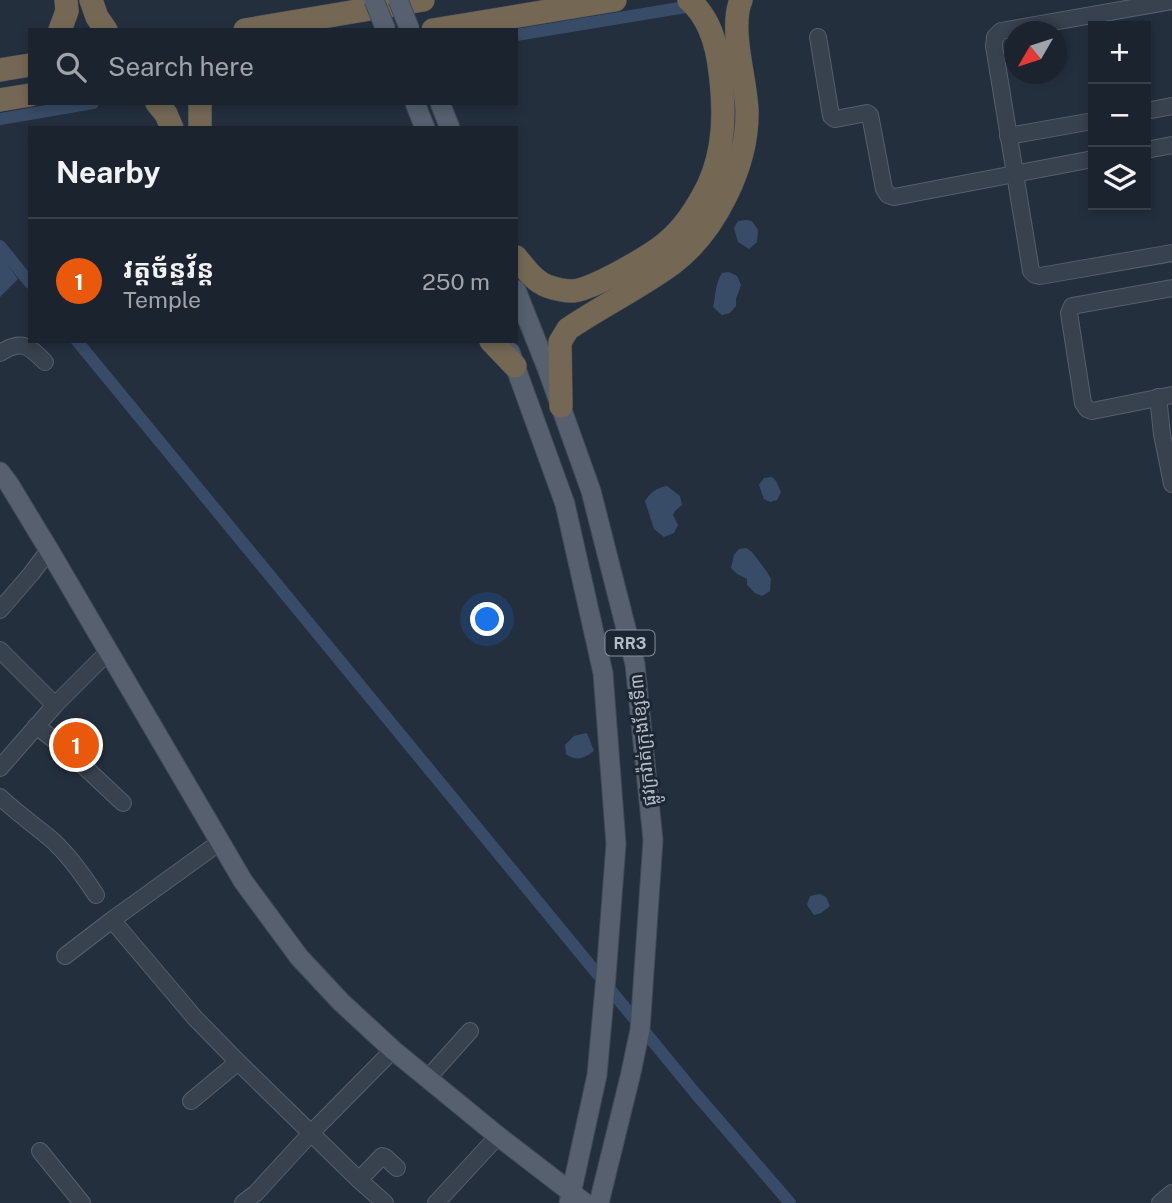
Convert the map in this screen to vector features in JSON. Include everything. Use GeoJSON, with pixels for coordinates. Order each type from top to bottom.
{"type":"FeatureCollection","features":[{"type":"Feature","properties":{"kind":"highway"},"geometry":{"type":"LineString","coordinates":[[61,28],[67,11],[66,0]]}},
{"type":"Feature","properties":{"kind":"highway"},"geometry":{"type":"LineString","coordinates":[[91,0],[105,28]]}},
{"type":"Feature","properties":{"kind":"highway"},"geometry":{"type":"LineString","coordinates":[[257,28],[423,0]]}},
{"type":"Feature","properties":{"kind":"highway"},"geometry":{"type":"LineString","coordinates":[[445,28],[615,0]]}},
{"type":"Feature","properties":{"kind":"highway"},"geometry":{"type":"LineString","coordinates":[[518,259],[545,286],[575,291],[610,277],[668,242],[690,215],[708,185],[720,152],[723,119],[717,48],[704,18],[689,0]]}},
{"type":"Feature","properties":{"kind":"highway"},"geometry":{"type":"LineString","coordinates":[[561,407],[560,342],[568,329],[673,263],[696,241],[728,196],[742,152],[747,112],[737,27],[737,11],[741,0]]}},
{"type":"Feature","properties":{"kind":"highway"},"geometry":{"type":"LineString","coordinates":[[0,70],[28,64]]}},
{"type":"Feature","properties":{"kind":"highway"},"geometry":{"type":"LineString","coordinates":[[0,100],[28,95]]}},
{"type":"Feature","properties":{"kind":"highway"},"geometry":{"type":"LineString","coordinates":[[159,105],[171,126]]}},
{"type":"Feature","properties":{"kind":"highway"},"geometry":{"type":"LineString","coordinates":[[200,105],[200,126]]}},
{"type":"Feature","properties":{"kind":"highway"},"geometry":{"type":"LineString","coordinates":[[493,343],[514,366]]}},
{"type":"Feature","properties":{"kind":"main road"},"geometry":{"type":"LineString","coordinates":[[374,0],[385,28]]}},
{"type":"Feature","properties":{"kind":"main road"},"geometry":{"type":"LineString","coordinates":[[398,0],[409,28]]}},
{"type":"Feature","properties":{"kind":"main road"},"geometry":{"type":"LineString","coordinates":[[416,105],[424,126]]}},
{"type":"Feature","properties":{"kind":"main road"},"geometry":{"type":"LineString","coordinates":[[441,105],[449,126]]}},
{"type":"Feature","properties":{"kind":"main road","name":"ផ្លូវក្រវ៉ាត់ក្រុងខ្សែទី៣"},"geometry":{"type":"LineString","coordinates":[[518,295],[591,491],[635,664],[653,840],[641,1021],[599,1203]]}},
{"type":"Feature","properties":{"kind":"main road","name":"ផ្លូវក្រវ៉ាត់ក្រុងខ្សែទី៣"},"geometry":{"type":"LineString","coordinates":[[507,343],[565,503],[603,673],[616,844],[597,1075],[575,1199]]}},
{"type":"Feature","properties":{"kind":"main road"},"geometry":{"type":"LineString","coordinates":[[0,472],[49,550],[243,881],[299,957],[341,1002],[393,1050],[575,1199]]}},
{"type":"Feature","properties":{"kind":"street"},"geometry":{"type":"LineString","coordinates":[[1172,1],[1002,31],[995,37],[994,46],[1031,271],[1040,276],[1172,253]]}},
{"type":"Feature","properties":{"kind":"street"},"geometry":{"type":"LineString","coordinates":[[818,37],[831,116],[835,119],[867,113],[870,115],[884,188],[888,195],[894,197],[1088,160]]}},
{"type":"Feature","properties":{"kind":"street"},"geometry":{"type":"LineString","coordinates":[[1151,110],[1172,106]]}},
{"type":"Feature","properties":{"kind":"street"},"geometry":{"type":"LineString","coordinates":[[1008,136],[1088,122]]}},
{"type":"Feature","properties":{"kind":"street"},"geometry":{"type":"LineString","coordinates":[[1151,149],[1172,145]]}},
{"type":"Feature","properties":{"kind":"street"},"geometry":{"type":"LineString","coordinates":[[1172,288],[1072,306],[1069,313],[1083,403],[1087,409],[1092,411],[1165,396],[1172,484]]}},
{"type":"Feature","properties":{"kind":"street"},"geometry":{"type":"LineString","coordinates":[[0,353],[10,347],[22,345],[30,348],[45,362]]}},
{"type":"Feature","properties":{"kind":"street"},"geometry":{"type":"LineString","coordinates":[[0,610],[49,550]]}},
{"type":"Feature","properties":{"kind":"street"},"geometry":{"type":"LineString","coordinates":[[0,650],[55,705]]}},
{"type":"Feature","properties":{"kind":"street"},"geometry":{"type":"LineString","coordinates":[[0,768],[55,705],[108,652]]}},
{"type":"Feature","properties":{"kind":"street"},"geometry":{"type":"LineString","coordinates":[[36,726],[61,745],[123,803]]}},
{"type":"Feature","properties":{"kind":"street"},"geometry":{"type":"LineString","coordinates":[[0,797],[52,840],[80,871],[96,895]]}},
{"type":"Feature","properties":{"kind":"street"},"geometry":{"type":"LineString","coordinates":[[65,956],[220,842]]}},
{"type":"Feature","properties":{"kind":"street"},"geometry":{"type":"LineString","coordinates":[[113,920],[195,1018],[385,1203]]}},
{"type":"Feature","properties":{"kind":"street"},"geometry":{"type":"LineString","coordinates":[[427,1079],[470,1031]]}},
{"type":"Feature","properties":{"kind":"street"},"geometry":{"type":"LineString","coordinates":[[243,1203],[261,1198],[312,1132],[393,1050]]}},
{"type":"Feature","properties":{"kind":"street"},"geometry":{"type":"LineString","coordinates":[[191,1101],[238,1062]]}},
{"type":"Feature","properties":{"kind":"street"},"geometry":{"type":"LineString","coordinates":[[436,1203],[498,1136]]}},
{"type":"Feature","properties":{"kind":"street"},"geometry":{"type":"LineString","coordinates":[[40,1150],[82,1203]]}},
{"type":"Feature","properties":{"kind":"street"},"geometry":{"type":"LineString","coordinates":[[359,1180],[382,1156],[397,1168]]}},
{"type":"Feature","properties":{"kind":"street"},"geometry":{"type":"LineString","coordinates":[[1160,1203],[1172,1193]]}},
{"type":"Feature","properties":{"kind":"water"},"geometry":{"type":"Polygon","coordinates":[[[738,221],[752,221],[758,230],[757,242],[749,249],[738,242],[734,228],[738,221]]]}},
{"type":"Feature","properties":{"kind":"water"},"geometry":{"type":"Polygon","coordinates":[[[0,254],[18,279],[0,297],[0,254]]]}},
{"type":"Feature","properties":{"kind":"water"},"geometry":{"type":"Polygon","coordinates":[[[729,272],[737,276],[741,285],[736,306],[730,313],[722,315],[713,307],[720,277],[722,273],[729,272]]]}},
{"type":"Feature","properties":{"kind":"water"},"geometry":{"type":"Polygon","coordinates":[[[772,477],[781,492],[777,500],[770,502],[764,499],[759,485],[764,478],[772,477]]]}},
{"type":"Feature","properties":{"kind":"water"},"geometry":{"type":"Polygon","coordinates":[[[667,486],[680,496],[682,505],[673,515],[678,525],[674,533],[664,537],[654,529],[645,501],[654,491],[667,486]]]}},
{"type":"Feature","properties":{"kind":"water"},"geometry":{"type":"Polygon","coordinates":[[[746,548],[752,552],[771,579],[770,591],[762,596],[747,585],[747,579],[731,568],[734,555],[739,549],[746,548]]]}},
{"type":"Feature","properties":{"kind":"water"},"geometry":{"type":"Polygon","coordinates":[[[587,733],[594,751],[580,758],[566,754],[565,745],[574,736],[587,733]]]}},
{"type":"Feature","properties":{"kind":"water"},"geometry":{"type":"Polygon","coordinates":[[[820,894],[826,897],[830,906],[814,915],[807,905],[810,896],[820,894]]]}},
{"type":"Feature","properties":{"kind":"waterway"},"geometry":{"type":"LineString","coordinates":[[518,35],[686,7]]}},
{"type":"Feature","properties":{"kind":"waterway"},"geometry":{"type":"LineString","coordinates":[[0,119],[81,105]]}},
{"type":"Feature","properties":{"kind":"waterway"},"geometry":{"type":"LineString","coordinates":[[0,246],[28,281]]}},
{"type":"Feature","properties":{"kind":"waterway"},"geometry":{"type":"LineString","coordinates":[[79,343],[696,1094],[790,1203]]}},
{"type":"Feature","properties":{"kind":"place","name":"វត្តច័ន្ទវ័ន្ត"},"geometry":{"type":"Point","coordinates":[76,745]}}]}
